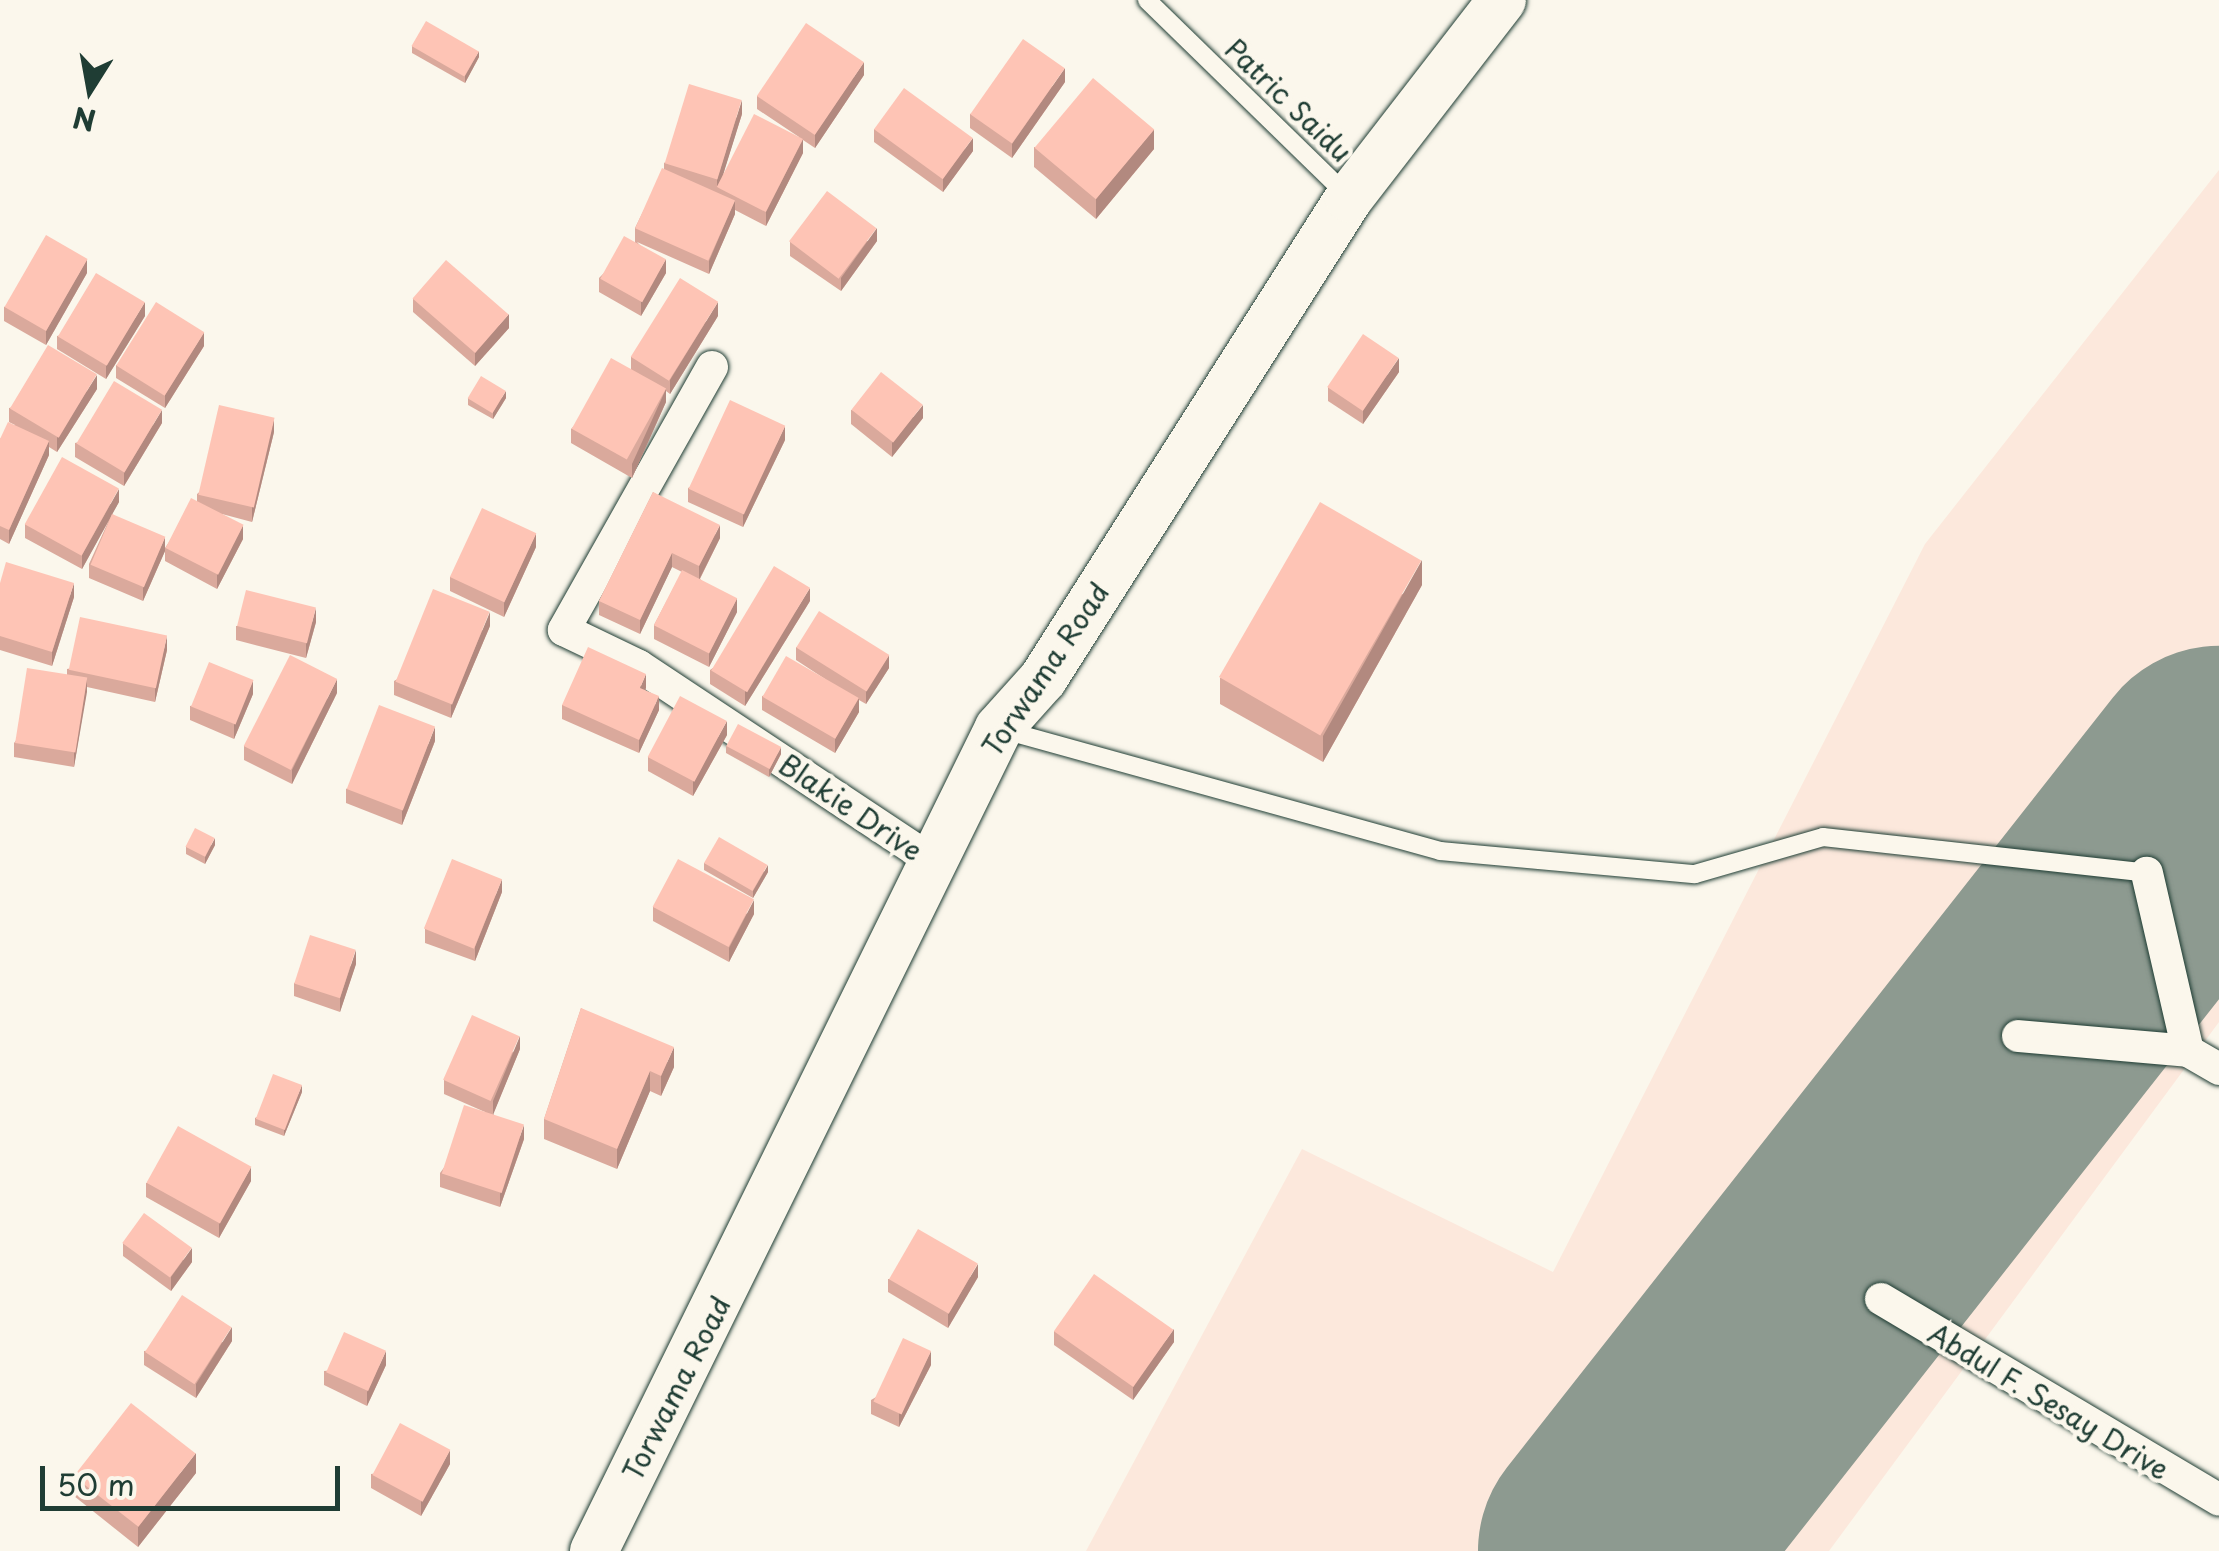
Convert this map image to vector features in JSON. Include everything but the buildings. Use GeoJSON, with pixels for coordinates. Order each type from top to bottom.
{"type":"FeatureCollection","features":[{"type":"Feature","properties":{"kind":"main road","name":"Torwama Road"},"geometry":{"type":"LineString","coordinates":[[594,1551],[1000,728],[1043,679],[1349,198],[1502,0]]}},
{"type":"Feature","properties":{"kind":"street","name":"Blakie Drive"},"geometry":{"type":"LineString","coordinates":[[712,366],[564,630],[639,666],[934,862]]}},
{"type":"Feature","properties":{"kind":"street"},"geometry":{"type":"LineString","coordinates":[[2147,873],[2188,1051]]}},
{"type":"Feature","properties":{"kind":"street"},"geometry":{"type":"LineString","coordinates":[[2018,1036],[2188,1051],[2219,1069]]}},
{"type":"Feature","properties":{"kind":"street","name":"Abdul F. Sesay Drive"},"geometry":{"type":"LineString","coordinates":[[1881,1299],[2219,1500]]}},
{"type":"Feature","properties":{"kind":"lane","name":"Patric Saidu"},"geometry":{"type":"LineString","coordinates":[[1147,0],[1349,198]]}},
{"type":"Feature","properties":{"kind":"lane"},"geometry":{"type":"LineString","coordinates":[[1000,728],[1440,852],[1696,874],[1823,837],[2147,873]]}},
{"type":"Feature","properties":{"kind":"shaded area"},"geometry":{"type":"Polygon","coordinates":[[[2219,170],[2219,1022],[1829,1551],[1086,1551],[1302,1149],[1553,1272],[1925,544],[2219,170]]]}},
{"type":"Feature","properties":{"kind":"runway"},"geometry":{"type":"LineString","coordinates":[[1613,1551],[2219,781]]}}]}
